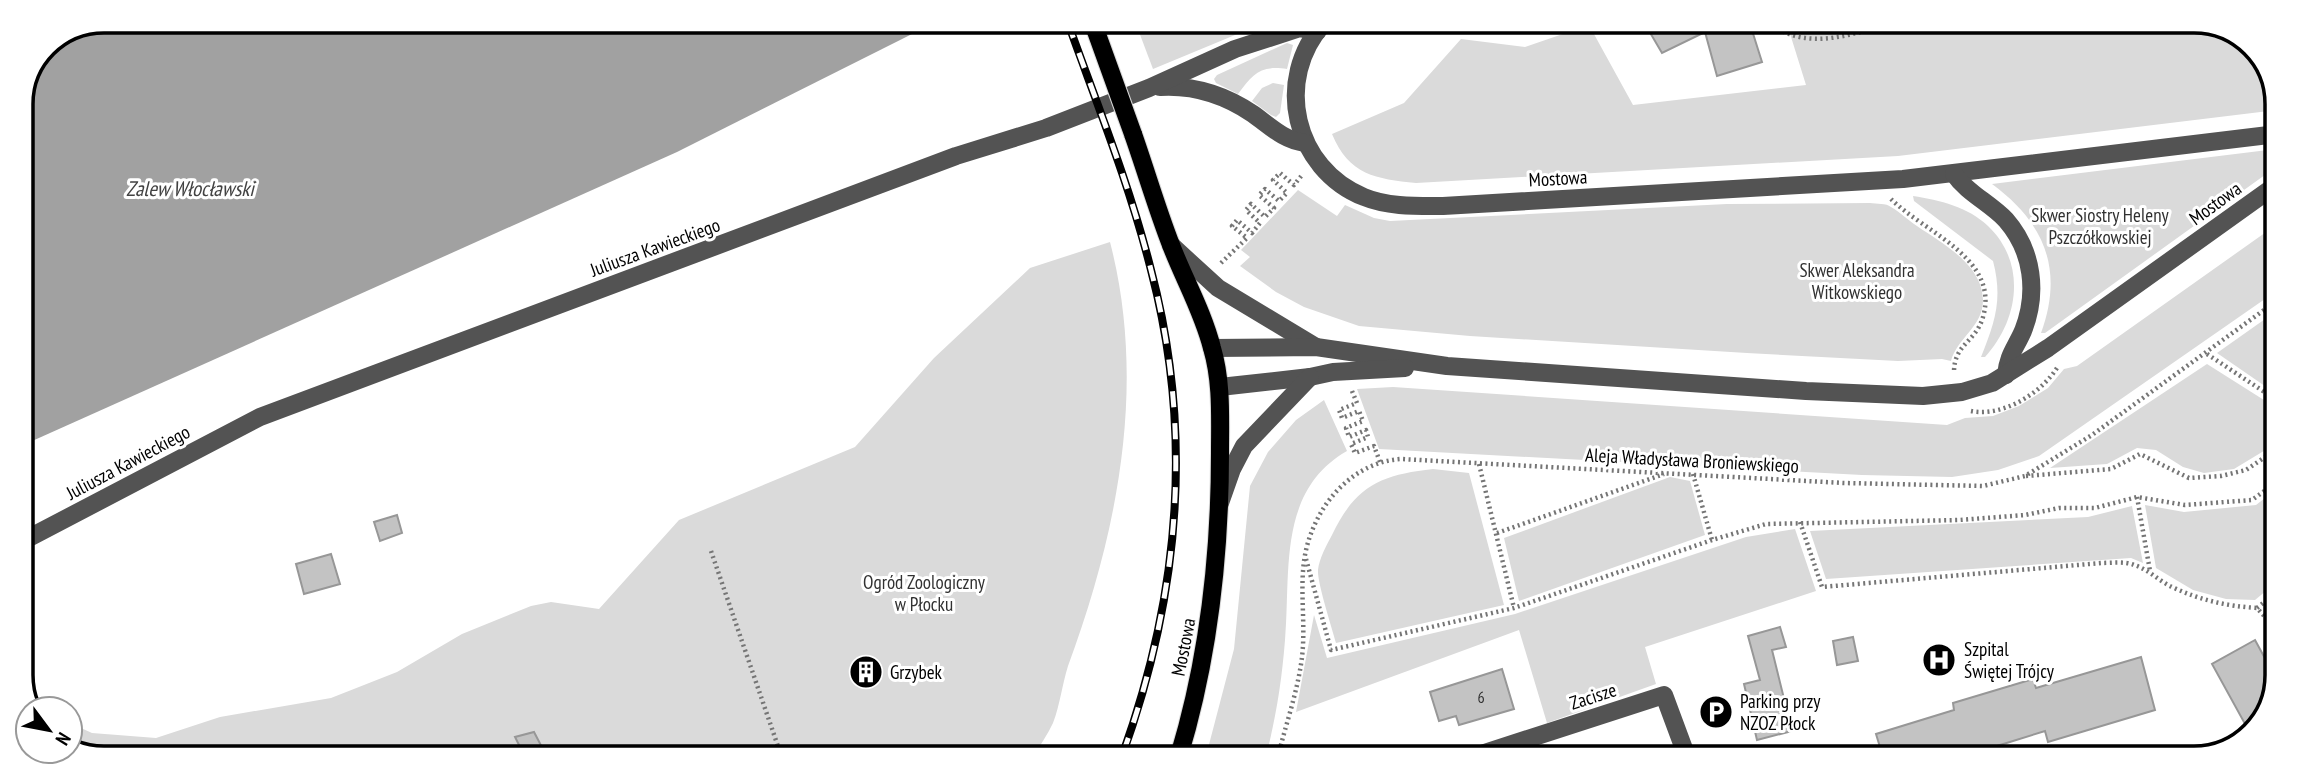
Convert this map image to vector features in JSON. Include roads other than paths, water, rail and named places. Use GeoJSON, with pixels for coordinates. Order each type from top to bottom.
{"type":"FeatureCollection","features":[{"type":"Feature","properties":{"kind":"main road","name":"Mostowa"},"geometry":{"type":"LineString","coordinates":[[1097,33],[1171,245],[1195,299],[1212,348],[1220,387],[1220,503],[1214,587],[1206,646],[1182,746]]}},
{"type":"Feature","properties":{"kind":"street","name":"Juliusza Kawieckiego"},"geometry":{"type":"LineString","coordinates":[[33,536],[260,417],[956,156],[1046,128],[1149,88],[1235,48],[1284,33]]}},
{"type":"Feature","properties":{"kind":"street","name":"Mostowa"},"geometry":{"type":"LineString","coordinates":[[1317,33],[1305,52],[1297,83],[1296,108],[1305,143],[1327,172],[1352,191],[1386,203],[1420,206],[1742,189],[1954,174],[2265,135]]}},
{"type":"Feature","properties":{"kind":"street"},"geometry":{"type":"LineString","coordinates":[[1149,88],[1177,86],[1215,95],[1252,113],[1284,137],[1305,143]]}},
{"type":"Feature","properties":{"kind":"street"},"geometry":{"type":"LineString","coordinates":[[1954,174],[1965,188],[2007,222],[2019,240],[2029,265],[2032,287],[2030,305],[2023,330],[2008,358],[2006,375]]}},
{"type":"Feature","properties":{"kind":"street","name":"Mostowa"},"geometry":{"type":"LineString","coordinates":[[1212,348],[1316,347],[1447,366],[1884,395],[1923,396],[1962,392],[1986,386],[2048,348],[2265,193]]}},
{"type":"Feature","properties":{"kind":"street","name":"Mostowa"},"geometry":{"type":"LineString","coordinates":[[1171,245],[1218,288],[1316,347]]}},
{"type":"Feature","properties":{"kind":"street","name":"Mostowa"},"geometry":{"type":"LineString","coordinates":[[1220,387],[1333,372],[1447,366]]}},
{"type":"Feature","properties":{"kind":"street","name":"Mostowa"},"geometry":{"type":"LineString","coordinates":[[1220,503],[1232,469],[1244,446],[1310,377]]}},
{"type":"Feature","properties":{"kind":"street","name":"Zacisze"},"geometry":{"type":"LineString","coordinates":[[1506,746],[1664,695],[1683,746]]}},
{"type":"Feature","properties":{"kind":"water","name":"Zalew Włocławski"},"geometry":{"type":"Polygon","coordinates":[[[105,33],[914,33],[677,152],[33,441],[33,105],[39,77],[45,65],[65,45],[77,39],[105,33]]]}},
{"type":"Feature","properties":{"kind":"railway"},"geometry":{"type":"LineString","coordinates":[[1072,33],[1143,239],[1164,331],[1173,393],[1176,454],[1168,576],[1157,636],[1125,746]]}},
{"type":"Feature","properties":{"kind":"place","name":"Szpital Świętej Trójcy"},"geometry":{"type":"Point","coordinates":[1939,660]}},
{"type":"Feature","properties":{"kind":"place","name":"Grzybek"},"geometry":{"type":"Point","coordinates":[866,672]}},
{"type":"Feature","properties":{"kind":"place","name":"Parking przy NZOZ Płock"},"geometry":{"type":"Point","coordinates":[1716,712]}},
{"type":"Feature","properties":{"kind":"park label","name":"Skwer Siostry Heleny Pszczółkowskiej"},"geometry":{"type":"Point","coordinates":[2100,226]}},
{"type":"Feature","properties":{"kind":"park label","name":"Skwer Aleksandra Witkowskiego"},"geometry":{"type":"Point","coordinates":[1857,281]}},
{"type":"Feature","properties":{"kind":"park label","name":"Ogród Zoologiczny w Płocku"},"geometry":{"type":"Point","coordinates":[924,593]}}]}
